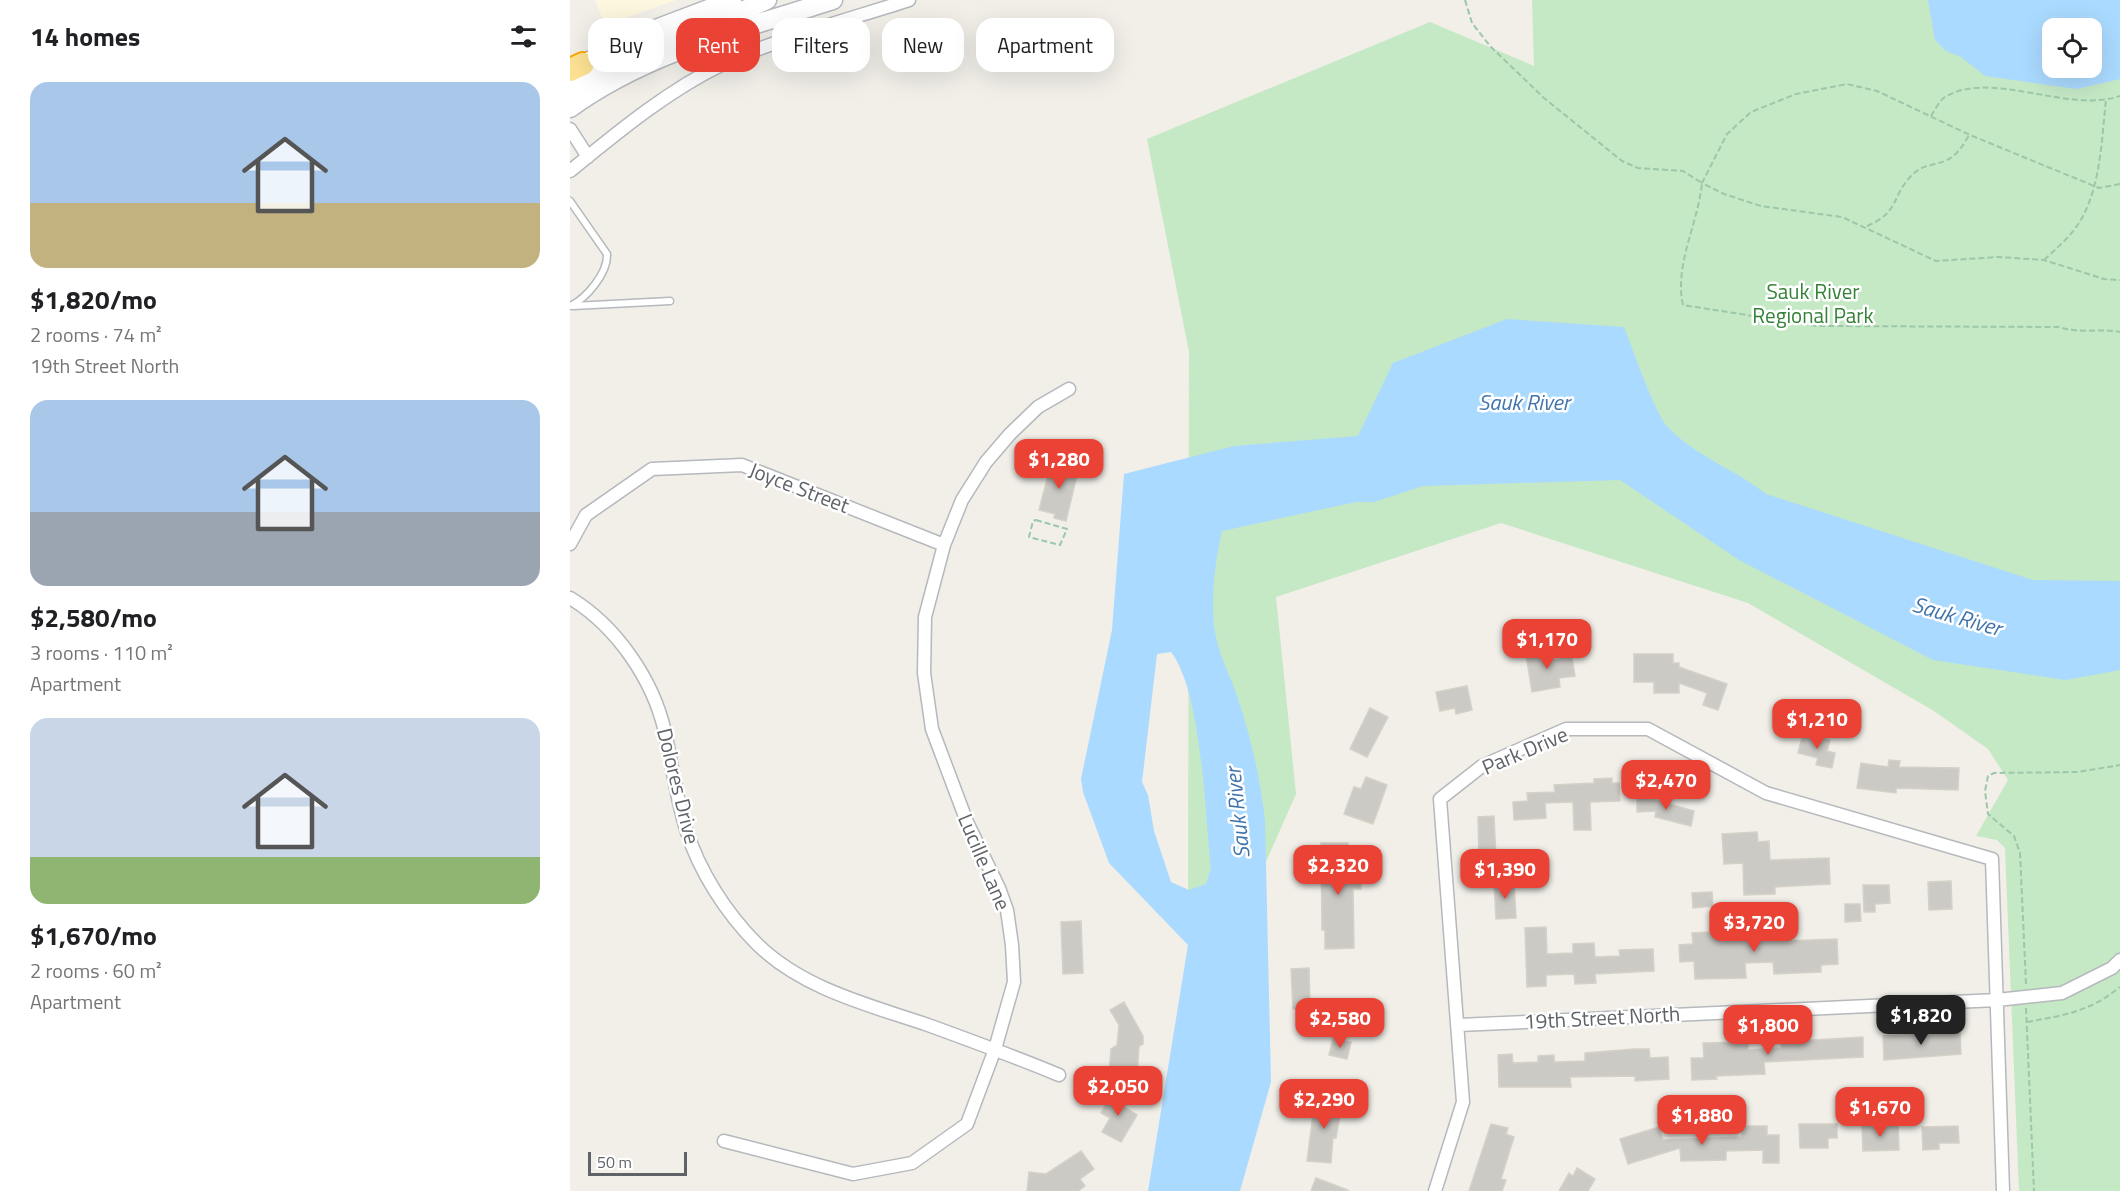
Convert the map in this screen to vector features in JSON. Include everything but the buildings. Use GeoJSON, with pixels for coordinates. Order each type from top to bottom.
{"type":"FeatureCollection","features":[{"type":"Feature","properties":{"kind":"street"},"geometry":{"type":"LineString","coordinates":[[574,69],[638,36],[732,0]]}},
{"type":"Feature","properties":{"kind":"street"},"geometry":{"type":"LineString","coordinates":[[570,88],[614,62],[653,44],[741,12],[767,0]]}},
{"type":"Feature","properties":{"kind":"street"},"geometry":{"type":"LineString","coordinates":[[570,108],[612,81],[679,50],[833,0]]}},
{"type":"Feature","properties":{"kind":"street"},"geometry":{"type":"LineString","coordinates":[[570,171],[652,107],[723,65],[762,48],[909,0]]}},
{"type":"Feature","properties":{"kind":"street"},"geometry":{"type":"LineString","coordinates":[[570,129],[588,157]]}},
{"type":"Feature","properties":{"kind":"street","name":"Lucille Lane"},"geometry":{"type":"LineString","coordinates":[[724,1142],[853,1174],[912,1163],[967,1124],[995,1049],[1014,982],[1007,910],[999,888],[967,822],[932,729],[924,673],[926,617],[944,545],[962,500],[986,462],[1010,434],[1038,407],[1070,388]]}},
{"type":"Feature","properties":{"kind":"street","name":"Joyce Street"},"geometry":{"type":"LineString","coordinates":[[570,544],[586,515],[652,469],[742,465],[944,545]]}},
{"type":"Feature","properties":{"kind":"street","name":"Dolores Drive"},"geometry":{"type":"LineString","coordinates":[[570,598],[608,628],[641,674],[655,701],[664,729],[686,829],[698,862],[733,915],[758,944],[809,980],[839,994],[995,1049],[1059,1075]]}},
{"type":"Feature","properties":{"kind":"street","name":"Park Drive"},"geometry":{"type":"LineString","coordinates":[[1435,1191],[1463,1102],[1459,1025],[1440,800],[1482,766],[1566,729],[1648,729],[1766,793],[1992,859],[1996,1000]]}},
{"type":"Feature","properties":{"kind":"street","name":"19th Street North"},"geometry":{"type":"LineString","coordinates":[[1459,1025],[1996,1000],[2062,993],[2112,968],[2120,960]]}},
{"type":"Feature","properties":{"kind":"street"},"geometry":{"type":"LineString","coordinates":[[1996,1000],[2003,1191]]}},
{"type":"Feature","properties":{"kind":"lane"},"geometry":{"type":"LineString","coordinates":[[570,201],[608,255],[608,260],[596,283],[571,306]]}},
{"type":"Feature","properties":{"kind":"lane"},"geometry":{"type":"LineString","coordinates":[[571,306],[670,301]]}},
{"type":"Feature","properties":{"kind":"path"},"geometry":{"type":"LineString","coordinates":[[1465,0],[1472,23],[1490,46],[1544,98],[1622,161],[1638,168],[1683,171],[1724,194],[1761,206],[1842,217],[1867,226],[1916,254],[1936,261],[1998,257],[2044,260],[2104,279],[2120,280]]}},
{"type":"Feature","properties":{"kind":"path"},"geometry":{"type":"LineString","coordinates":[[2120,184],[2098,188],[1970,135],[1877,91],[1847,84],[1796,94],[1751,112],[1727,134],[1702,183],[1692,235],[1680,271],[1679,289],[1683,304],[1817,326],[2059,327],[2069,330],[2106,329],[2120,332]]}},
{"type":"Feature","properties":{"kind":"path"},"geometry":{"type":"LineString","coordinates":[[1931,116],[1944,98],[1980,89],[2012,90],[2057,99],[2106,99],[2120,96]]}},
{"type":"Feature","properties":{"kind":"path"},"geometry":{"type":"LineString","coordinates":[[2044,260],[2067,239],[2084,215],[2094,186],[2106,99]]}},
{"type":"Feature","properties":{"kind":"path"},"geometry":{"type":"LineString","coordinates":[[1867,226],[1883,219],[1893,208],[1903,187],[1913,174],[1948,162],[1960,152],[1970,135]]}},
{"type":"Feature","properties":{"kind":"path"},"geometry":{"type":"LineString","coordinates":[[1033,521],[1062,525],[1067,529],[1060,545],[1029,537],[1033,521]]}},
{"type":"Feature","properties":{"kind":"path"},"geometry":{"type":"LineString","coordinates":[[2034,1191],[2020,853],[2014,836],[1988,814],[1985,791],[1988,776],[1994,773],[2078,772],[2120,765]]}},
{"type":"Feature","properties":{"kind":"path"},"geometry":{"type":"LineString","coordinates":[[2027,1022],[2077,1013],[2101,1002],[2120,987]]}},
{"type":"Feature","properties":{"kind":"shaded area"},"geometry":{"type":"Polygon","coordinates":[[[595,0],[676,0],[625,18],[602,18],[595,0]]]}},
{"type":"Feature","properties":{"kind":"green space","name":"Sauk River Regional Park"},"geometry":{"type":"Polygon","coordinates":[[[1532,0],[2120,0],[2120,1191],[2019,1191],[2005,848],[1997,840],[1976,836],[2008,780],[1988,749],[1934,711],[1748,603],[1501,523],[1276,597],[1296,794],[1264,866],[1188,945],[1189,352],[1147,139],[1430,22],[1534,66],[1532,0]]]}},
{"type":"Feature","properties":{"kind":"water"},"geometry":{"type":"Polygon","coordinates":[[[1928,0],[2120,0],[2120,79],[2076,89],[1985,76],[1961,57],[1946,51],[1935,40],[1928,0]]]}},
{"type":"Feature","properties":{"kind":"water","name":"Sauk River"},"geometry":{"type":"Polygon","coordinates":[[[1507,319],[1624,327],[1650,394],[1667,426],[1690,446],[1766,494],[2033,580],[2120,581],[2120,670],[2066,680],[1933,660],[1739,560],[1620,480],[1423,486],[1374,502],[1356,502],[1222,531],[1214,578],[1214,626],[1220,653],[1237,696],[1251,742],[1265,821],[1271,1082],[1240,1191],[1148,1191],[1188,945],[1109,863],[1083,792],[1081,779],[1112,630],[1124,474],[1234,446],[1358,436],[1393,363],[1507,319]],[[1171,652],[1157,654],[1142,782],[1148,795],[1154,831],[1171,882],[1189,890],[1206,884],[1211,868],[1196,724],[1181,671],[1171,652]]]}}]}
